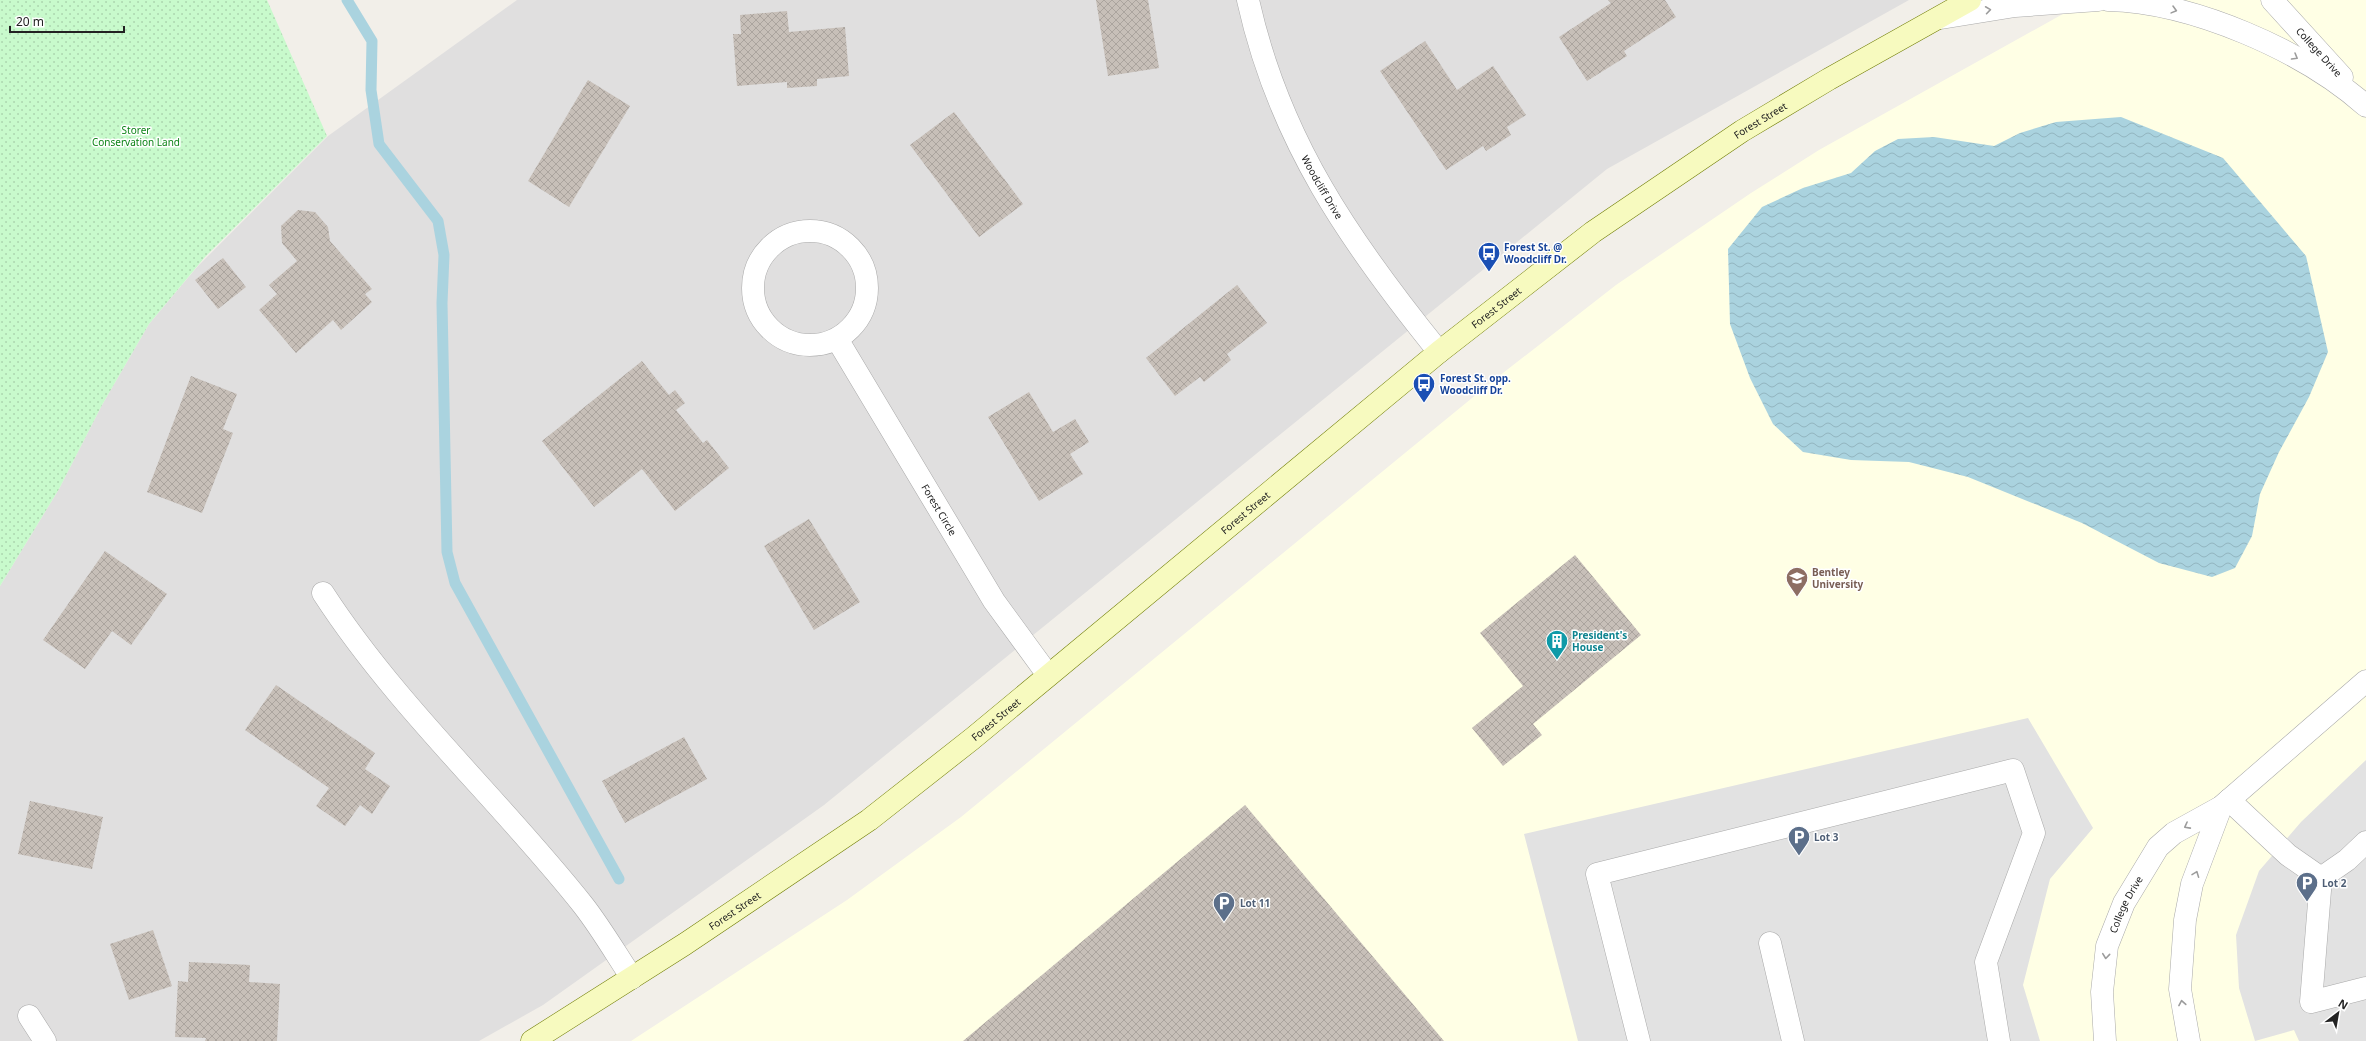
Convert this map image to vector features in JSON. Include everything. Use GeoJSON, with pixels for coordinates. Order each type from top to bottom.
{"type":"FeatureCollection","features":[{"type":"Feature","properties":{"kind":"street","name":"Woodcliff Drive"},"geometry":{"type":"LineString","coordinates":[[1248,0],[1254,28],[1274,90],[1297,144],[1336,212],[1377,275],[1438,352]]}},
{"type":"Feature","properties":{"kind":"street","name":"Forest Street"},"geometry":{"type":"LineString","coordinates":[[532,1041],[632,978],[817,857],[869,820],[942,763],[1438,352],[1593,232],[1699,159],[1817,87],[1970,0]]}},
{"type":"Feature","properties":{"kind":"street"},"geometry":{"type":"LineString","coordinates":[[1936,19],[2015,6],[2098,0]]}},
{"type":"Feature","properties":{"kind":"street"},"geometry":{"type":"LineString","coordinates":[[2108,0],[2128,0],[2169,9],[2216,23],[2264,42],[2318,71],[2366,105]]}},
{"type":"Feature","properties":{"kind":"street","name":"College Drive"},"geometry":{"type":"LineString","coordinates":[[2272,0],[2366,105]]}},
{"type":"Feature","properties":{"kind":"street"},"geometry":{"type":"LineString","coordinates":[[808,231],[827,233],[844,242],[858,256],[866,274],[868,292],[863,311],[852,328],[837,339],[820,345],[800,345],[782,339],[768,328],[758,312],[752,294],[753,276],[760,258],[772,244],[788,235],[808,231]]}},
{"type":"Feature","properties":{"kind":"street","name":"Forest Circle"},"geometry":{"type":"LineString","coordinates":[[837,339],[994,601],[1048,675]]}},
{"type":"Feature","properties":{"kind":"street"},"geometry":{"type":"LineString","coordinates":[[323,593],[348,632],[397,693],[584,906],[632,978]]}},
{"type":"Feature","properties":{"kind":"street","name":"College Drive"},"geometry":{"type":"LineString","coordinates":[[2105,1041],[2102,992],[2107,946],[2124,903],[2158,847],[2174,833],[2225,804],[2366,681]]}},
{"type":"Feature","properties":{"kind":"street"},"geometry":{"type":"LineString","coordinates":[[1639,1041],[1597,874],[2013,770],[2034,834],[1986,962],[1999,1041]]}},
{"type":"Feature","properties":{"kind":"street"},"geometry":{"type":"LineString","coordinates":[[2225,804],[2288,855],[2321,878]]}},
{"type":"Feature","properties":{"kind":"street","name":"College Drive"},"geometry":{"type":"LineString","coordinates":[[2189,1041],[2180,989],[2184,920],[2192,884],[2225,804]]}},
{"type":"Feature","properties":{"kind":"street"},"geometry":{"type":"LineString","coordinates":[[2321,878],[2347,860],[2366,842]]}},
{"type":"Feature","properties":{"kind":"street"},"geometry":{"type":"LineString","coordinates":[[2321,878],[2311,1002],[2366,988]]}},
{"type":"Feature","properties":{"kind":"street"},"geometry":{"type":"LineString","coordinates":[[1770,943],[1793,1041]]}},
{"type":"Feature","properties":{"kind":"street"},"geometry":{"type":"LineString","coordinates":[[29,1016],[45,1041]]}},
{"type":"Feature","properties":{"kind":"shaded area"},"geometry":{"type":"Polygon","coordinates":[[[517,0],[1909,0],[1607,169],[824,805],[543,1005],[479,1041],[0,1041],[0,586],[59,489],[102,405],[149,324],[197,267],[328,136],[517,0]]]}},
{"type":"Feature","properties":{"kind":"shaded area","name":"Bentley University"},"geometry":{"type":"Polygon","coordinates":[[[2088,0],[2366,0],[2366,1041],[631,1041],[847,900],[961,817],[1494,380],[1616,285],[1751,193],[1819,150],[2088,0]]]}},
{"type":"Feature","properties":{"kind":"shaded area","name":"Lot 3"},"geometry":{"type":"Polygon","coordinates":[[[2028,718],[2093,828],[2050,879],[2023,985],[2040,1041],[1578,1041],[1524,834],[2028,718]]]}},
{"type":"Feature","properties":{"kind":"shaded area","name":"Lot 2"},"geometry":{"type":"Polygon","coordinates":[[[2366,760],[2366,1041],[2299,1041],[2294,1030],[2255,1041],[2239,988],[2236,935],[2259,871],[2301,822],[2366,760]]]}},
{"type":"Feature","properties":{"kind":"green space","name":"Storer Conservation Land"},"geometry":{"type":"Polygon","coordinates":[[[0,0],[267,0],[327,136],[205,257],[149,324],[102,405],[59,489],[0,586],[0,0]]]}},
{"type":"Feature","properties":{"kind":"water"},"geometry":{"type":"Polygon","coordinates":[[[2121,117],[2223,158],[2306,256],[2328,352],[2309,397],[2279,452],[2260,494],[2252,536],[2235,568],[2212,577],[2159,563],[2082,523],[1968,477],[1909,462],[1851,460],[1803,452],[1773,424],[1750,378],[1730,324],[1728,249],[1762,207],[1803,188],[1851,173],[1875,151],[1898,139],[1934,137],[1994,146],[2020,133],[2056,122],[2121,117]]]}},
{"type":"Feature","properties":{"kind":"building"},"geometry":{"type":"Polygon","coordinates":[[[1096,0],[1148,0],[1159,68],[1108,76],[1096,0]]]}},
{"type":"Feature","properties":{"kind":"building"},"geometry":{"type":"Polygon","coordinates":[[[1608,0],[1665,0],[1676,17],[1624,51],[1627,56],[1587,81],[1559,37],[1611,3],[1608,0]]]}},
{"type":"Feature","properties":{"kind":"building"},"geometry":{"type":"Polygon","coordinates":[[[787,11],[789,32],[845,27],[849,76],[817,79],[817,86],[787,88],[787,82],[737,86],[733,34],[741,34],[740,15],[787,11]]]}},
{"type":"Feature","properties":{"kind":"building"},"geometry":{"type":"Polygon","coordinates":[[[1425,41],[1457,90],[1493,66],[1526,115],[1507,127],[1511,135],[1486,151],[1483,146],[1446,170],[1380,71],[1425,41]]]}},
{"type":"Feature","properties":{"kind":"building"},"geometry":{"type":"Polygon","coordinates":[[[588,80],[630,106],[569,207],[528,181],[588,80]]]}},
{"type":"Feature","properties":{"kind":"building"},"geometry":{"type":"Polygon","coordinates":[[[954,112],[1023,204],[979,237],[910,145],[954,112]]]}},
{"type":"Feature","properties":{"kind":"building"},"geometry":{"type":"Polygon","coordinates":[[[298,210],[315,212],[328,227],[330,241],[372,289],[365,294],[372,302],[341,330],[333,320],[296,353],[259,310],[277,294],[269,285],[297,261],[282,243],[281,226],[298,210]]]}},
{"type":"Feature","properties":{"kind":"building"},"geometry":{"type":"Polygon","coordinates":[[[223,258],[246,287],[218,309],[195,280],[223,258]]]}},
{"type":"Feature","properties":{"kind":"building"},"geometry":{"type":"Polygon","coordinates":[[[1237,285],[1267,323],[1227,354],[1231,360],[1204,382],[1200,377],[1175,396],[1146,358],[1237,285]]]}},
{"type":"Feature","properties":{"kind":"building"},"geometry":{"type":"Polygon","coordinates":[[[642,361],[669,395],[675,390],[685,403],[676,410],[703,443],[707,440],[729,468],[675,511],[642,469],[594,507],[542,441],[642,361]]]}},
{"type":"Feature","properties":{"kind":"building"},"geometry":{"type":"Polygon","coordinates":[[[191,376],[237,394],[223,429],[233,433],[202,513],[147,492],[191,376]]]}},
{"type":"Feature","properties":{"kind":"building"},"geometry":{"type":"Polygon","coordinates":[[[1029,392],[1053,432],[1075,419],[1089,442],[1070,454],[1083,474],[1039,501],[988,417],[1029,392]]]}},
{"type":"Feature","properties":{"kind":"building"},"geometry":{"type":"Polygon","coordinates":[[[809,519],[860,602],[814,630],[764,546],[809,519]]]}},
{"type":"Feature","properties":{"kind":"building"},"geometry":{"type":"Polygon","coordinates":[[[105,551],[167,594],[131,645],[112,631],[85,669],[43,640],[105,551]]]}},
{"type":"Feature","properties":{"kind":"building","name":"President's House"},"geometry":{"type":"Polygon","coordinates":[[[1575,555],[1641,635],[1533,724],[1542,735],[1503,766],[1472,728],[1523,686],[1480,633],[1575,555]]]}},
{"type":"Feature","properties":{"kind":"building"},"geometry":{"type":"Polygon","coordinates":[[[276,685],[375,753],[365,769],[390,786],[372,814],[360,805],[345,826],[316,806],[329,788],[245,730],[276,685]]]}},
{"type":"Feature","properties":{"kind":"building"},"geometry":{"type":"Polygon","coordinates":[[[684,737],[707,779],[625,823],[602,781],[684,737]]]}},
{"type":"Feature","properties":{"kind":"building"},"geometry":{"type":"Polygon","coordinates":[[[30,801],[103,817],[92,869],[18,854],[30,801]]]}},
{"type":"Feature","properties":{"kind":"building","name":"Lot 11"},"geometry":{"type":"Polygon","coordinates":[[[1245,805],[1444,1041],[963,1041],[1245,805]]]}},
{"type":"Feature","properties":{"kind":"building"},"geometry":{"type":"Polygon","coordinates":[[[153,930],[172,986],[129,1000],[110,944],[153,930]]]}},
{"type":"Feature","properties":{"kind":"building"},"geometry":{"type":"Polygon","coordinates":[[[189,962],[250,965],[249,982],[280,984],[277,1041],[205,1041],[206,1038],[175,1037],[178,981],[188,982],[189,962]]]}},
{"type":"Feature","properties":{"kind":"waterway"},"geometry":{"type":"LineString","coordinates":[[347,0],[372,41],[371,90],[379,144],[438,221],[444,255],[442,303],[447,552],[455,583],[619,879]]}},
{"type":"Feature","properties":{"kind":"place","name":"Forest St. @ Woodcliff Dr."},"geometry":{"type":"Point","coordinates":[1489,272]}},
{"type":"Feature","properties":{"kind":"place","name":"Forest St. opp. Woodcliff Dr."},"geometry":{"type":"Point","coordinates":[1424,404]}},
{"type":"Feature","properties":{"kind":"place","name":"Bentley University"},"geometry":{"type":"Point","coordinates":[1797,598]}},
{"type":"Feature","properties":{"kind":"place","name":"President's House"},"geometry":{"type":"Point","coordinates":[1557,660]}},
{"type":"Feature","properties":{"kind":"place","name":"Lot 3"},"geometry":{"type":"Point","coordinates":[1799,856]}},
{"type":"Feature","properties":{"kind":"place","name":"Lot 2"},"geometry":{"type":"Point","coordinates":[2307,902]}},
{"type":"Feature","properties":{"kind":"place","name":"Lot 11"},"geometry":{"type":"Point","coordinates":[1224,922]}}]}
